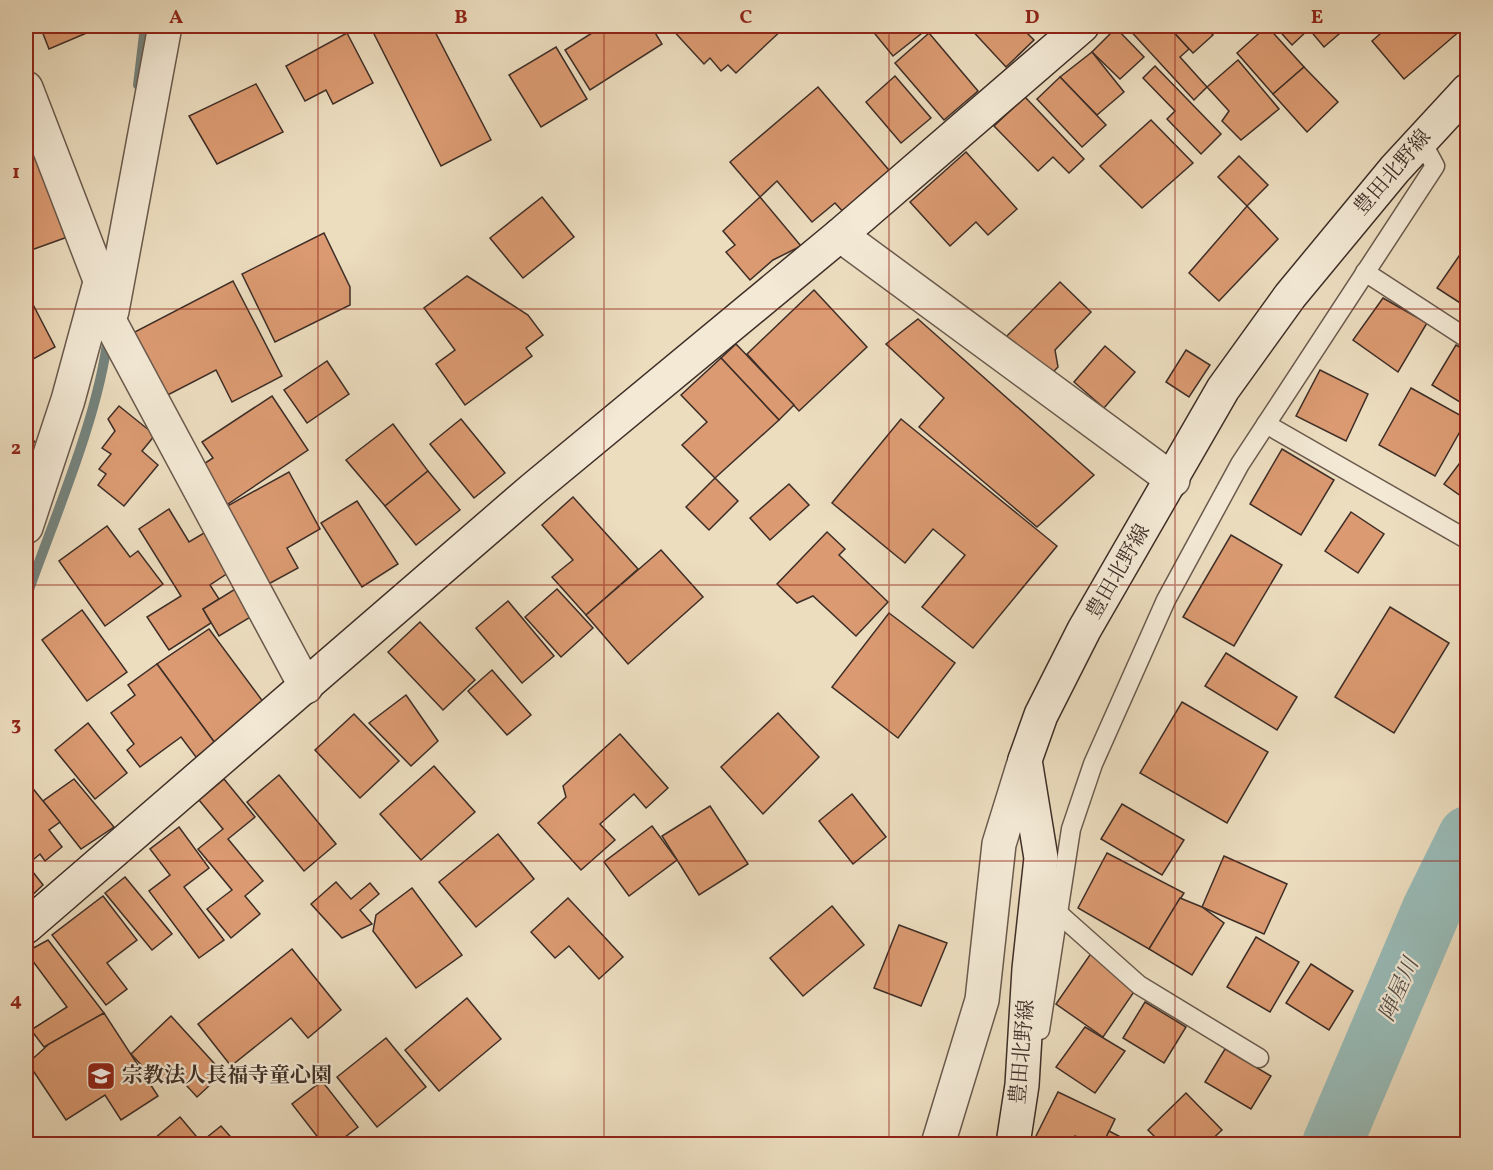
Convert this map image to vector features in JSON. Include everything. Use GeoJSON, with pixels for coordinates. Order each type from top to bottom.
{"type":"FeatureCollection","features":[{"type":"Feature","properties":{"kind":"street"},"geometry":{"type":"LineString","coordinates":[[26,526],[105,299],[165,26]]}},
{"type":"Feature","properties":{"kind":"street"},"geometry":{"type":"LineString","coordinates":[[26,927],[533,489],[840,234],[1082,26]]}},
{"type":"Feature","properties":{"kind":"street"},"geometry":{"type":"LineString","coordinates":[[26,88],[105,299],[306,687]]}},
{"type":"Feature","properties":{"kind":"street","name":"豊田北野線"},"geometry":{"type":"LineString","coordinates":[[1013,1144],[1023,1062],[1041,858],[1025,760],[1041,715],[1084,630],[1173,480],[1223,389],[1290,296],[1421,140],[1467,90]]}},
{"type":"Feature","properties":{"kind":"street"},"geometry":{"type":"LineString","coordinates":[[840,234],[1173,480]]}},
{"type":"Feature","properties":{"kind":"street"},"geometry":{"type":"LineString","coordinates":[[938,1144],[982,1000],[999,843],[1025,760]]}},
{"type":"Feature","properties":{"kind":"lane"},"geometry":{"type":"LineString","coordinates":[[1023,1062],[1036,1051],[1071,829],[1093,764],[1166,600],[1240,464],[1434,166],[1421,140]]}},
{"type":"Feature","properties":{"kind":"lane"},"geometry":{"type":"LineString","coordinates":[[1365,272],[1467,339]]}},
{"type":"Feature","properties":{"kind":"lane"},"geometry":{"type":"LineString","coordinates":[[1266,424],[1467,540]]}},
{"type":"Feature","properties":{"kind":"lane"},"geometry":{"type":"LineString","coordinates":[[1058,913],[1139,985],[1259,1058]]}},
{"type":"Feature","properties":{"kind":"building"},"geometry":{"type":"Polygon","coordinates":[[[40,26],[103,26],[49,49],[40,26]]]}},
{"type":"Feature","properties":{"kind":"building"},"geometry":{"type":"Polygon","coordinates":[[[370,26],[432,26],[491,140],[441,166],[370,26]]]}},
{"type":"Feature","properties":{"kind":"building"},"geometry":{"type":"Polygon","coordinates":[[[603,26],[651,26],[662,44],[590,90],[565,50],[603,26]]]}},
{"type":"Feature","properties":{"kind":"building"},"geometry":{"type":"Polygon","coordinates":[[[669,26],[786,26],[736,73],[728,65],[721,71],[710,58],[704,64],[669,26]]]}},
{"type":"Feature","properties":{"kind":"building"},"geometry":{"type":"Polygon","coordinates":[[[874,26],[931,26],[893,56],[871,29],[874,26]]]}},
{"type":"Feature","properties":{"kind":"building"},"geometry":{"type":"Polygon","coordinates":[[[968,26],[1020,26],[1034,40],[1006,67],[968,26]]]}},
{"type":"Feature","properties":{"kind":"building"},"geometry":{"type":"Polygon","coordinates":[[[1126,26],[1168,26],[1189,49],[1180,57],[1207,87],[1194,100],[1126,26]]]}},
{"type":"Feature","properties":{"kind":"building"},"geometry":{"type":"Polygon","coordinates":[[[1168,26],[1204,26],[1213,35],[1193,53],[1168,26]]]}},
{"type":"Feature","properties":{"kind":"building"},"geometry":{"type":"Polygon","coordinates":[[[1267,26],[1304,67],[1273,94],[1237,53],[1267,26]]]}},
{"type":"Feature","properties":{"kind":"building"},"geometry":{"type":"Polygon","coordinates":[[[1275,26],[1344,26],[1346,28],[1324,47],[1309,29],[1292,45],[1275,26]]]}},
{"type":"Feature","properties":{"kind":"building"},"geometry":{"type":"Polygon","coordinates":[[[1389,26],[1458,26],[1461,30],[1404,79],[1372,41],[1389,26]]]}},
{"type":"Feature","properties":{"kind":"building"},"geometry":{"type":"Polygon","coordinates":[[[1116,28],[1144,57],[1120,79],[1092,52],[1116,28]]]}},
{"type":"Feature","properties":{"kind":"building"},"geometry":{"type":"Polygon","coordinates":[[[347,33],[373,83],[333,104],[326,90],[305,101],[286,66],[347,33]]]}},
{"type":"Feature","properties":{"kind":"building"},"geometry":{"type":"Polygon","coordinates":[[[929,33],[978,91],[944,120],[895,63],[929,33]]]}},
{"type":"Feature","properties":{"kind":"building"},"geometry":{"type":"Polygon","coordinates":[[[556,47],[587,99],[541,127],[509,75],[556,47]]]}},
{"type":"Feature","properties":{"kind":"building"},"geometry":{"type":"Polygon","coordinates":[[[1092,52],[1124,92],[1097,115],[1060,77],[1092,52]]]}},
{"type":"Feature","properties":{"kind":"building"},"geometry":{"type":"Polygon","coordinates":[[[1238,60],[1279,109],[1241,140],[1222,121],[1229,111],[1207,87],[1238,60]]]}},
{"type":"Feature","properties":{"kind":"building"},"geometry":{"type":"Polygon","coordinates":[[[1155,66],[1221,134],[1201,154],[1167,119],[1175,111],[1143,78],[1155,66]]]}},
{"type":"Feature","properties":{"kind":"building"},"geometry":{"type":"Polygon","coordinates":[[[1304,67],[1338,102],[1307,132],[1273,94],[1304,67]]]}},
{"type":"Feature","properties":{"kind":"building"},"geometry":{"type":"Polygon","coordinates":[[[895,76],[931,118],[901,143],[866,102],[895,76]]]}},
{"type":"Feature","properties":{"kind":"building"},"geometry":{"type":"Polygon","coordinates":[[[1060,77],[1106,125],[1082,147],[1037,99],[1060,77]]]}},
{"type":"Feature","properties":{"kind":"building"},"geometry":{"type":"Polygon","coordinates":[[[256,84],[283,132],[217,164],[189,116],[256,84]]]}},
{"type":"Feature","properties":{"kind":"building"},"geometry":{"type":"Polygon","coordinates":[[[818,87],[894,176],[847,216],[835,203],[812,222],[777,181],[760,197],[730,162],[818,87]]]}},
{"type":"Feature","properties":{"kind":"building"},"geometry":{"type":"Polygon","coordinates":[[[1025,97],[1084,159],[1069,173],[1053,157],[1038,171],[994,126],[1025,97]]]}},
{"type":"Feature","properties":{"kind":"building"},"geometry":{"type":"Polygon","coordinates":[[[26,118],[73,235],[26,252],[26,118]]]}},
{"type":"Feature","properties":{"kind":"building"},"geometry":{"type":"Polygon","coordinates":[[[1151,120],[1193,163],[1142,208],[1100,166],[1151,120]]]}},
{"type":"Feature","properties":{"kind":"building"},"geometry":{"type":"Polygon","coordinates":[[[966,152],[1017,209],[988,235],[976,222],[950,246],[910,202],[966,152]]]}},
{"type":"Feature","properties":{"kind":"building"},"geometry":{"type":"Polygon","coordinates":[[[1239,156],[1268,185],[1247,206],[1218,177],[1239,156]]]}},
{"type":"Feature","properties":{"kind":"building"},"geometry":{"type":"Polygon","coordinates":[[[542,197],[574,237],[523,278],[490,238],[542,197]]]}},
{"type":"Feature","properties":{"kind":"building"},"geometry":{"type":"Polygon","coordinates":[[[760,197],[801,246],[773,260],[750,280],[726,252],[735,245],[723,231],[760,197]]]}},
{"type":"Feature","properties":{"kind":"building"},"geometry":{"type":"Polygon","coordinates":[[[1247,206],[1278,239],[1219,301],[1189,273],[1247,206]]]}},
{"type":"Feature","properties":{"kind":"building"},"geometry":{"type":"Polygon","coordinates":[[[324,233],[350,287],[350,305],[275,342],[242,274],[324,233]]]}},
{"type":"Feature","properties":{"kind":"building"},"geometry":{"type":"Polygon","coordinates":[[[1468,243],[1468,308],[1437,288],[1468,243]]]}},
{"type":"Feature","properties":{"kind":"building"},"geometry":{"type":"Polygon","coordinates":[[[467,276],[528,315],[543,335],[526,348],[532,356],[465,405],[436,364],[455,350],[424,308],[467,276]]]}},
{"type":"Feature","properties":{"kind":"building"},"geometry":{"type":"Polygon","coordinates":[[[233,281],[282,376],[232,402],[216,370],[160,399],[127,336],[233,281]]]}},
{"type":"Feature","properties":{"kind":"building"},"geometry":{"type":"Polygon","coordinates":[[[1060,282],[1091,312],[1055,350],[1058,367],[1041,384],[1000,343],[1060,282]]]}},
{"type":"Feature","properties":{"kind":"building"},"geometry":{"type":"Polygon","coordinates":[[[814,290],[867,347],[799,411],[747,354],[814,290]]]}},
{"type":"Feature","properties":{"kind":"building"},"geometry":{"type":"Polygon","coordinates":[[[26,291],[55,347],[26,363],[26,291]]]}},
{"type":"Feature","properties":{"kind":"building"},"geometry":{"type":"Polygon","coordinates":[[[1383,298],[1427,323],[1398,372],[1353,340],[1383,298]]]}},
{"type":"Feature","properties":{"kind":"building"},"geometry":{"type":"Polygon","coordinates":[[[918,319],[1094,475],[1037,527],[919,427],[944,398],[886,344],[918,319]]]}},
{"type":"Feature","properties":{"kind":"building"},"geometry":{"type":"Polygon","coordinates":[[[736,344],[794,405],[779,420],[721,358],[736,344]]]}},
{"type":"Feature","properties":{"kind":"building"},"geometry":{"type":"Polygon","coordinates":[[[1456,345],[1468,352],[1468,407],[1432,385],[1456,345]]]}},
{"type":"Feature","properties":{"kind":"building"},"geometry":{"type":"Polygon","coordinates":[[[1105,346],[1135,372],[1104,408],[1074,382],[1105,346]]]}},
{"type":"Feature","properties":{"kind":"building"},"geometry":{"type":"Polygon","coordinates":[[[1186,350],[1210,365],[1189,397],[1166,382],[1186,350]]]}},
{"type":"Feature","properties":{"kind":"building"},"geometry":{"type":"Polygon","coordinates":[[[721,358],[779,420],[715,478],[682,445],[707,422],[681,395],[721,358]]]}},
{"type":"Feature","properties":{"kind":"building"},"geometry":{"type":"Polygon","coordinates":[[[327,361],[349,394],[307,423],[284,390],[327,361]]]}},
{"type":"Feature","properties":{"kind":"building"},"geometry":{"type":"Polygon","coordinates":[[[1320,370],[1368,394],[1346,441],[1296,416],[1320,370]]]}},
{"type":"Feature","properties":{"kind":"building"},"geometry":{"type":"Polygon","coordinates":[[[1411,388],[1467,419],[1435,476],[1379,445],[1411,388]]]}},
{"type":"Feature","properties":{"kind":"building"},"geometry":{"type":"Polygon","coordinates":[[[272,396],[308,450],[225,506],[199,467],[213,458],[202,442],[272,396]]]}},
{"type":"Feature","properties":{"kind":"building"},"geometry":{"type":"Polygon","coordinates":[[[119,406],[155,435],[142,451],[158,465],[124,506],[98,485],[106,474],[99,469],[111,454],[102,448],[115,431],[108,419],[119,406]]]}},
{"type":"Feature","properties":{"kind":"building"},"geometry":{"type":"Polygon","coordinates":[[[461,419],[505,473],[474,498],[430,444],[461,419]]]}},
{"type":"Feature","properties":{"kind":"building"},"geometry":{"type":"Polygon","coordinates":[[[901,419],[1057,546],[973,648],[922,607],[965,555],[933,529],[905,563],[832,503],[901,419]]]}},
{"type":"Feature","properties":{"kind":"building"},"geometry":{"type":"Polygon","coordinates":[[[393,424],[428,471],[385,506],[346,460],[393,424]]]}},
{"type":"Feature","properties":{"kind":"building"},"geometry":{"type":"Polygon","coordinates":[[[26,433],[42,449],[26,466],[26,433]]]}},
{"type":"Feature","properties":{"kind":"building"},"geometry":{"type":"Polygon","coordinates":[[[1282,449],[1334,480],[1301,535],[1250,504],[1282,449]]]}},
{"type":"Feature","properties":{"kind":"building"},"geometry":{"type":"Polygon","coordinates":[[[1468,452],[1468,501],[1444,484],[1468,452]]]}},
{"type":"Feature","properties":{"kind":"building"},"geometry":{"type":"Polygon","coordinates":[[[428,471],[460,510],[416,545],[385,506],[428,471]]]}},
{"type":"Feature","properties":{"kind":"building"},"geometry":{"type":"Polygon","coordinates":[[[289,472],[320,529],[287,548],[298,568],[265,586],[222,509],[289,472]]]}},
{"type":"Feature","properties":{"kind":"building"},"geometry":{"type":"Polygon","coordinates":[[[715,478],[738,501],[709,530],[686,507],[715,478]]]}},
{"type":"Feature","properties":{"kind":"building"},"geometry":{"type":"Polygon","coordinates":[[[789,484],[809,505],[770,540],[750,518],[789,484]]]}},
{"type":"Feature","properties":{"kind":"building"},"geometry":{"type":"Polygon","coordinates":[[[573,497],[638,569],[586,615],[552,577],[573,560],[542,525],[573,497]]]}},
{"type":"Feature","properties":{"kind":"building"},"geometry":{"type":"Polygon","coordinates":[[[357,501],[398,564],[362,587],[321,523],[357,501]]]}},
{"type":"Feature","properties":{"kind":"building"},"geometry":{"type":"Polygon","coordinates":[[[169,509],[189,542],[209,530],[234,569],[210,585],[219,599],[203,609],[211,623],[169,650],[147,617],[181,596],[139,529],[169,509]]]}},
{"type":"Feature","properties":{"kind":"building"},"geometry":{"type":"Polygon","coordinates":[[[1351,512],[1384,534],[1358,573],[1325,551],[1351,512]]]}},
{"type":"Feature","properties":{"kind":"building"},"geometry":{"type":"Polygon","coordinates":[[[107,526],[130,557],[138,551],[163,584],[105,626],[59,561],[107,526]]]}},
{"type":"Feature","properties":{"kind":"building"},"geometry":{"type":"Polygon","coordinates":[[[827,532],[845,549],[839,555],[888,602],[856,636],[813,596],[797,603],[777,584],[827,532]]]}},
{"type":"Feature","properties":{"kind":"building"},"geometry":{"type":"Polygon","coordinates":[[[1231,535],[1282,565],[1234,646],[1183,617],[1231,535]]]}},
{"type":"Feature","properties":{"kind":"building"},"geometry":{"type":"Polygon","coordinates":[[[661,550],[703,597],[628,664],[586,615],[661,550]]]}},
{"type":"Feature","properties":{"kind":"building"},"geometry":{"type":"Polygon","coordinates":[[[240,586],[257,613],[219,636],[203,609],[240,586]]]}},
{"type":"Feature","properties":{"kind":"building"},"geometry":{"type":"Polygon","coordinates":[[[557,589],[593,628],[561,657],[525,617],[557,589]]]}},
{"type":"Feature","properties":{"kind":"building"},"geometry":{"type":"Polygon","coordinates":[[[508,601],[554,656],[522,683],[476,628],[508,601]]]}},
{"type":"Feature","properties":{"kind":"building"},"geometry":{"type":"Polygon","coordinates":[[[1390,607],[1449,643],[1394,733],[1335,697],[1390,607]]]}},
{"type":"Feature","properties":{"kind":"building"},"geometry":{"type":"Polygon","coordinates":[[[82,610],[127,672],[87,701],[42,640],[82,610]]]}},
{"type":"Feature","properties":{"kind":"building"},"geometry":{"type":"Polygon","coordinates":[[[889,613],[955,663],[898,738],[832,687],[889,613]]]}},
{"type":"Feature","properties":{"kind":"building"},"geometry":{"type":"Polygon","coordinates":[[[420,622],[475,680],[443,710],[388,652],[420,622]]]}},
{"type":"Feature","properties":{"kind":"building"},"geometry":{"type":"Polygon","coordinates":[[[209,629],[264,703],[215,743],[157,664],[209,629]]]}},
{"type":"Feature","properties":{"kind":"building"},"geometry":{"type":"Polygon","coordinates":[[[1226,653],[1297,697],[1277,730],[1205,686],[1226,653]]]}},
{"type":"Feature","properties":{"kind":"building"},"geometry":{"type":"Polygon","coordinates":[[[157,664],[215,743],[196,757],[181,737],[140,767],[127,750],[134,744],[111,713],[135,695],[128,685],[157,664]]]}},
{"type":"Feature","properties":{"kind":"building"},"geometry":{"type":"Polygon","coordinates":[[[492,670],[531,715],[507,735],[468,691],[492,670]]]}},
{"type":"Feature","properties":{"kind":"building"},"geometry":{"type":"Polygon","coordinates":[[[406,695],[438,741],[411,766],[369,723],[406,695]]]}},
{"type":"Feature","properties":{"kind":"building"},"geometry":{"type":"Polygon","coordinates":[[[1182,702],[1268,752],[1227,823],[1140,773],[1182,702]]]}},
{"type":"Feature","properties":{"kind":"building"},"geometry":{"type":"Polygon","coordinates":[[[778,713],[819,757],[763,814],[721,767],[778,713]]]}},
{"type":"Feature","properties":{"kind":"building"},"geometry":{"type":"Polygon","coordinates":[[[354,714],[399,761],[360,798],[315,750],[354,714]]]}},
{"type":"Feature","properties":{"kind":"building"},"geometry":{"type":"Polygon","coordinates":[[[88,723],[127,773],[95,799],[55,750],[88,723]]]}},
{"type":"Feature","properties":{"kind":"building"},"geometry":{"type":"Polygon","coordinates":[[[620,734],[668,788],[646,808],[634,794],[600,824],[615,840],[581,870],[538,823],[566,797],[563,786],[620,734]]]}},
{"type":"Feature","properties":{"kind":"building"},"geometry":{"type":"Polygon","coordinates":[[[434,766],[475,812],[421,860],[380,814],[434,766]]]}},
{"type":"Feature","properties":{"kind":"building"},"geometry":{"type":"Polygon","coordinates":[[[279,775],[336,844],[304,871],[247,802],[279,775]]]}},
{"type":"Feature","properties":{"kind":"building"},"geometry":{"type":"Polygon","coordinates":[[[74,779],[114,827],[81,849],[43,801],[74,779]]]}},
{"type":"Feature","properties":{"kind":"building"},"geometry":{"type":"Polygon","coordinates":[[[224,779],[255,817],[228,839],[263,881],[245,896],[260,914],[231,938],[207,909],[232,890],[198,849],[223,829],[199,800],[224,779]]]}},
{"type":"Feature","properties":{"kind":"building"},"geometry":{"type":"Polygon","coordinates":[[[26,780],[60,822],[49,830],[62,847],[45,861],[40,854],[27,865],[26,780]]]}},
{"type":"Feature","properties":{"kind":"building"},"geometry":{"type":"Polygon","coordinates":[[[852,794],[886,837],[853,864],[819,821],[852,794]]]}},
{"type":"Feature","properties":{"kind":"building"},"geometry":{"type":"Polygon","coordinates":[[[1122,804],[1184,840],[1162,875],[1101,839],[1122,804]]]}},
{"type":"Feature","properties":{"kind":"building"},"geometry":{"type":"Polygon","coordinates":[[[710,806],[748,864],[699,895],[662,836],[710,806]]]}},
{"type":"Feature","properties":{"kind":"building"},"geometry":{"type":"Polygon","coordinates":[[[652,826],[677,860],[629,896],[604,862],[652,826]]]}},
{"type":"Feature","properties":{"kind":"building"},"geometry":{"type":"Polygon","coordinates":[[[179,827],[209,868],[184,887],[224,940],[199,958],[149,891],[170,875],[150,849],[179,827]]]}},
{"type":"Feature","properties":{"kind":"building"},"geometry":{"type":"Polygon","coordinates":[[[498,834],[534,879],[476,927],[439,882],[498,834]]]}},
{"type":"Feature","properties":{"kind":"building"},"geometry":{"type":"Polygon","coordinates":[[[1107,853],[1184,893],[1149,949],[1078,908],[1107,853]]]}},
{"type":"Feature","properties":{"kind":"building"},"geometry":{"type":"Polygon","coordinates":[[[1224,856],[1287,884],[1264,934],[1202,907],[1224,856]]]}},
{"type":"Feature","properties":{"kind":"building"},"geometry":{"type":"Polygon","coordinates":[[[26,863],[43,885],[26,901],[26,863]]]}},
{"type":"Feature","properties":{"kind":"building"},"geometry":{"type":"Polygon","coordinates":[[[125,877],[172,934],[152,950],[105,893],[125,877]]]}},
{"type":"Feature","properties":{"kind":"building"},"geometry":{"type":"Polygon","coordinates":[[[336,882],[351,899],[370,883],[379,894],[360,910],[372,924],[342,938],[311,904],[336,882]]]}},
{"type":"Feature","properties":{"kind":"building"},"geometry":{"type":"Polygon","coordinates":[[[412,888],[462,955],[416,988],[373,931],[376,915],[412,888]]]}},
{"type":"Feature","properties":{"kind":"building"},"geometry":{"type":"Polygon","coordinates":[[[103,896],[137,940],[107,963],[127,989],[106,1005],[52,935],[103,896]]]}},
{"type":"Feature","properties":{"kind":"building"},"geometry":{"type":"Polygon","coordinates":[[[568,898],[623,957],[599,979],[569,946],[555,958],[531,932],[568,898]]]}},
{"type":"Feature","properties":{"kind":"building"},"geometry":{"type":"Polygon","coordinates":[[[1180,898],[1202,907],[1224,923],[1192,975],[1149,949],[1180,898]]]}},
{"type":"Feature","properties":{"kind":"building"},"geometry":{"type":"Polygon","coordinates":[[[832,906],[864,945],[803,996],[770,958],[832,906]]]}},
{"type":"Feature","properties":{"kind":"building"},"geometry":{"type":"Polygon","coordinates":[[[899,925],[947,943],[921,1006],[874,988],[899,925]]]}},
{"type":"Feature","properties":{"kind":"building"},"geometry":{"type":"Polygon","coordinates":[[[1256,937],[1299,962],[1270,1012],[1227,987],[1256,937]]]}},
{"type":"Feature","properties":{"kind":"building"},"geometry":{"type":"Polygon","coordinates":[[[48,940],[104,1013],[44,1047],[31,1030],[67,1007],[26,952],[48,940]]]}},
{"type":"Feature","properties":{"kind":"building"},"geometry":{"type":"Polygon","coordinates":[[[292,949],[341,1010],[308,1038],[291,1018],[231,1066],[198,1024],[292,949]]]}},
{"type":"Feature","properties":{"kind":"building"},"geometry":{"type":"Polygon","coordinates":[[[1092,952],[1138,986],[1103,1037],[1056,1004],[1092,952]]]}},
{"type":"Feature","properties":{"kind":"building"},"geometry":{"type":"Polygon","coordinates":[[[1311,964],[1353,991],[1329,1030],[1286,1003],[1311,964]]]}},
{"type":"Feature","properties":{"kind":"building"},"geometry":{"type":"Polygon","coordinates":[[[467,998],[501,1039],[439,1091],[405,1050],[467,998]]]}},
{"type":"Feature","properties":{"kind":"building"},"geometry":{"type":"Polygon","coordinates":[[[1145,1002],[1186,1027],[1164,1063],[1123,1038],[1145,1002]]]}},
{"type":"Feature","properties":{"kind":"building"},"geometry":{"type":"Polygon","coordinates":[[[104,1013],[158,1096],[121,1120],[105,1095],[66,1120],[28,1063],[49,1044],[104,1013]]]}},
{"type":"Feature","properties":{"kind":"building"},"geometry":{"type":"Polygon","coordinates":[[[171,1016],[223,1073],[197,1097],[176,1074],[156,1081],[131,1054],[171,1016]]]}},
{"type":"Feature","properties":{"kind":"building"},"geometry":{"type":"Polygon","coordinates":[[[1085,1027],[1125,1051],[1095,1093],[1056,1067],[1085,1027]]]}},
{"type":"Feature","properties":{"kind":"building"},"geometry":{"type":"Polygon","coordinates":[[[386,1038],[426,1087],[377,1127],[337,1077],[386,1038]]]}},
{"type":"Feature","properties":{"kind":"building"},"geometry":{"type":"Polygon","coordinates":[[[1225,1049],[1271,1076],[1251,1109],[1205,1082],[1225,1049]]]}},
{"type":"Feature","properties":{"kind":"building"},"geometry":{"type":"Polygon","coordinates":[[[322,1081],[358,1127],[336,1144],[323,1144],[292,1104],[322,1081]]]}},
{"type":"Feature","properties":{"kind":"building"},"geometry":{"type":"Polygon","coordinates":[[[1058,1092],[1115,1119],[1103,1144],[1092,1144],[1075,1136],[1070,1144],[1032,1144],[1058,1092]]]}},
{"type":"Feature","properties":{"kind":"building"},"geometry":{"type":"Polygon","coordinates":[[[1186,1093],[1222,1130],[1207,1144],[1162,1144],[1148,1130],[1186,1093]]]}},
{"type":"Feature","properties":{"kind":"building"},"geometry":{"type":"Polygon","coordinates":[[[180,1117],[201,1142],[221,1126],[237,1144],[148,1144],[180,1117]]]}},
{"type":"Feature","properties":{"kind":"building"},"geometry":{"type":"Polygon","coordinates":[[[1109,1131],[1134,1144],[1103,1144],[1109,1131]]]}},
{"type":"Feature","properties":{"kind":"waterway"},"geometry":{"type":"LineString","coordinates":[[138,85],[145,26]]}},
{"type":"Feature","properties":{"kind":"waterway"},"geometry":{"type":"LineString","coordinates":[[26,598],[85,434],[103,368],[108,336]]}},
{"type":"Feature","properties":{"kind":"waterway","name":"陣屋川"},"geometry":{"type":"LineString","coordinates":[[1332,1144],[1432,909],[1468,836]]}},
{"type":"Feature","properties":{"kind":"place","name":"宗教法人長福寺童心園"},"geometry":{"type":"Point","coordinates":[101,1076]}}]}
